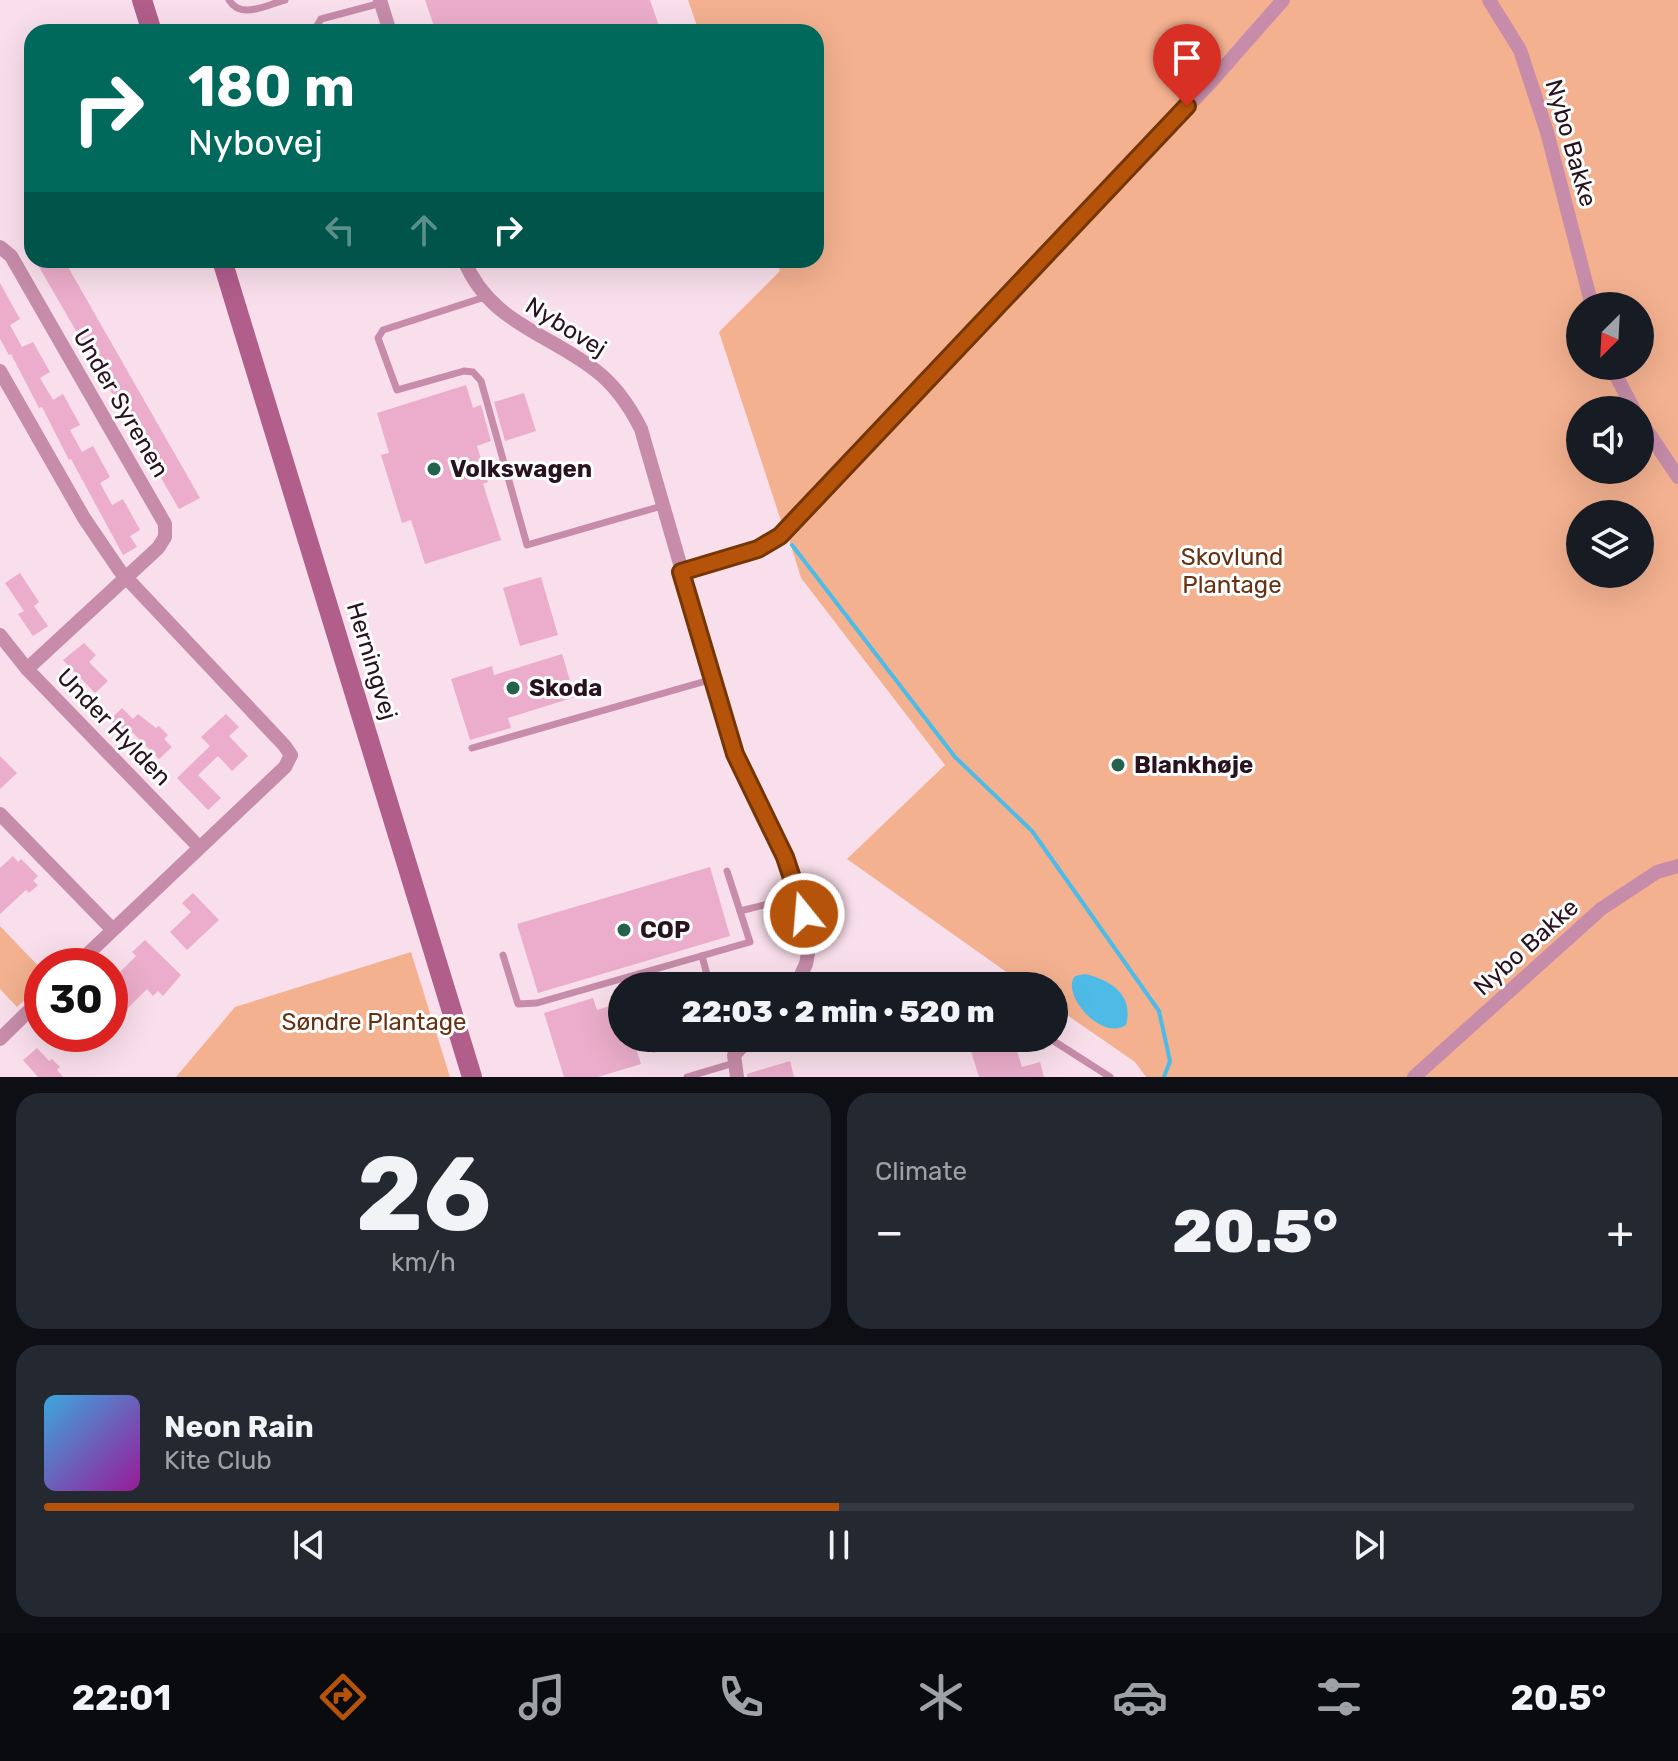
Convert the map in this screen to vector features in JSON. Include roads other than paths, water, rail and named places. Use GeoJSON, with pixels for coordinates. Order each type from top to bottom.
{"type":"FeatureCollection","features":[{"type":"Feature","properties":{"kind":"main road"},"geometry":{"type":"LineString","coordinates":[[142,0],[150,24]]}},
{"type":"Feature","properties":{"kind":"main road","name":"Herningvej"},"geometry":{"type":"LineString","coordinates":[[224,268],[472,1077]]}},
{"type":"Feature","properties":{"kind":"street"},"geometry":{"type":"LineString","coordinates":[[681,572],[758,549],[780,536],[1209,84],[1283,0]]}},
{"type":"Feature","properties":{"kind":"street","name":"Nybo Bakke"},"geometry":{"type":"LineString","coordinates":[[1489,0],[1520,50],[1547,132],[1588,292]]}},
{"type":"Feature","properties":{"kind":"street"},"geometry":{"type":"LineString","coordinates":[[380,2],[387,24]]}},
{"type":"Feature","properties":{"kind":"street","name":"Under Syrenen"},"geometry":{"type":"LineString","coordinates":[[0,247],[11,256],[165,524],[165,537],[158,548],[27,669]]}},
{"type":"Feature","properties":{"kind":"street","name":"Nybovej"},"geometry":{"type":"LineString","coordinates":[[467,268],[485,297],[528,330],[584,362],[608,382],[632,411],[641,429],[735,754],[785,857],[800,896],[809,948],[802,972]]}},
{"type":"Feature","properties":{"kind":"street"},"geometry":{"type":"LineString","coordinates":[[0,371],[84,518],[127,578],[291,755],[285,767],[93,948]]}},
{"type":"Feature","properties":{"kind":"street"},"geometry":{"type":"LineString","coordinates":[[1654,441],[1678,477]]}},
{"type":"Feature","properties":{"kind":"street","name":"Under Hylden"},"geometry":{"type":"LineString","coordinates":[[0,635],[27,669],[199,847]]}},
{"type":"Feature","properties":{"kind":"street"},"geometry":{"type":"LineString","coordinates":[[0,814],[112,929]]}},
{"type":"Feature","properties":{"kind":"street","name":"Nybo Bakke"},"geometry":{"type":"LineString","coordinates":[[1414,1077],[1601,909],[1657,872],[1678,866]]}},
{"type":"Feature","properties":{"kind":"street"},"geometry":{"type":"LineString","coordinates":[[0,1039],[24,1016]]}},
{"type":"Feature","properties":{"kind":"lane"},"geometry":{"type":"LineString","coordinates":[[229,0],[236,9],[244,12],[285,0]]}},
{"type":"Feature","properties":{"kind":"lane"},"geometry":{"type":"LineString","coordinates":[[318,24],[321,19],[380,2]]}},
{"type":"Feature","properties":{"kind":"lane"},"geometry":{"type":"LineString","coordinates":[[485,297],[383,330],[378,338],[397,390],[464,371],[473,372],[481,381],[527,545],[662,506]]}},
{"type":"Feature","properties":{"kind":"lane"},"geometry":{"type":"LineString","coordinates":[[472,748],[713,679]]}},
{"type":"Feature","properties":{"kind":"lane"},"geometry":{"type":"LineString","coordinates":[[503,955],[518,1004],[537,1003],[750,942],[727,871]]}},
{"type":"Feature","properties":{"kind":"lane"},"geometry":{"type":"LineString","coordinates":[[740,911],[800,896]]}},
{"type":"Feature","properties":{"kind":"lane"},"geometry":{"type":"LineString","coordinates":[[702,956],[706,972]]}},
{"type":"Feature","properties":{"kind":"lane"},"geometry":{"type":"LineString","coordinates":[[1068,1050],[1110,1077]]}},
{"type":"Feature","properties":{"kind":"lane"},"geometry":{"type":"LineString","coordinates":[[687,1077],[735,1065]]}},
{"type":"Feature","properties":{"kind":"water"},"geometry":{"type":"Polygon","coordinates":[[[1085,974],[1104,980],[1118,990],[1127,1005],[1126,1025],[1116,1029],[1106,1027],[1086,1014],[1073,994],[1072,984],[1075,976],[1085,974]]]}},
{"type":"Feature","properties":{"kind":"waterway"},"geometry":{"type":"LineString","coordinates":[[792,545],[955,757],[1032,831],[1159,1011],[1170,1061],[1164,1077]]}},
{"type":"Feature","properties":{"kind":"place","name":"Volkswagen"},"geometry":{"type":"Point","coordinates":[434,469]}},
{"type":"Feature","properties":{"kind":"place","name":"Skoda"},"geometry":{"type":"Point","coordinates":[513,688]}},
{"type":"Feature","properties":{"kind":"place","name":"Blankhøje"},"geometry":{"type":"Point","coordinates":[1118,765]}},
{"type":"Feature","properties":{"kind":"place","name":"COP"},"geometry":{"type":"Point","coordinates":[624,930]}},
{"type":"Feature","properties":{"kind":"park label","name":"Skovlund Plantage"},"geometry":{"type":"Point","coordinates":[1232,571]}},
{"type":"Feature","properties":{"kind":"park label","name":"Søndre Plantage"},"geometry":{"type":"Point","coordinates":[374,1022]}}]}
